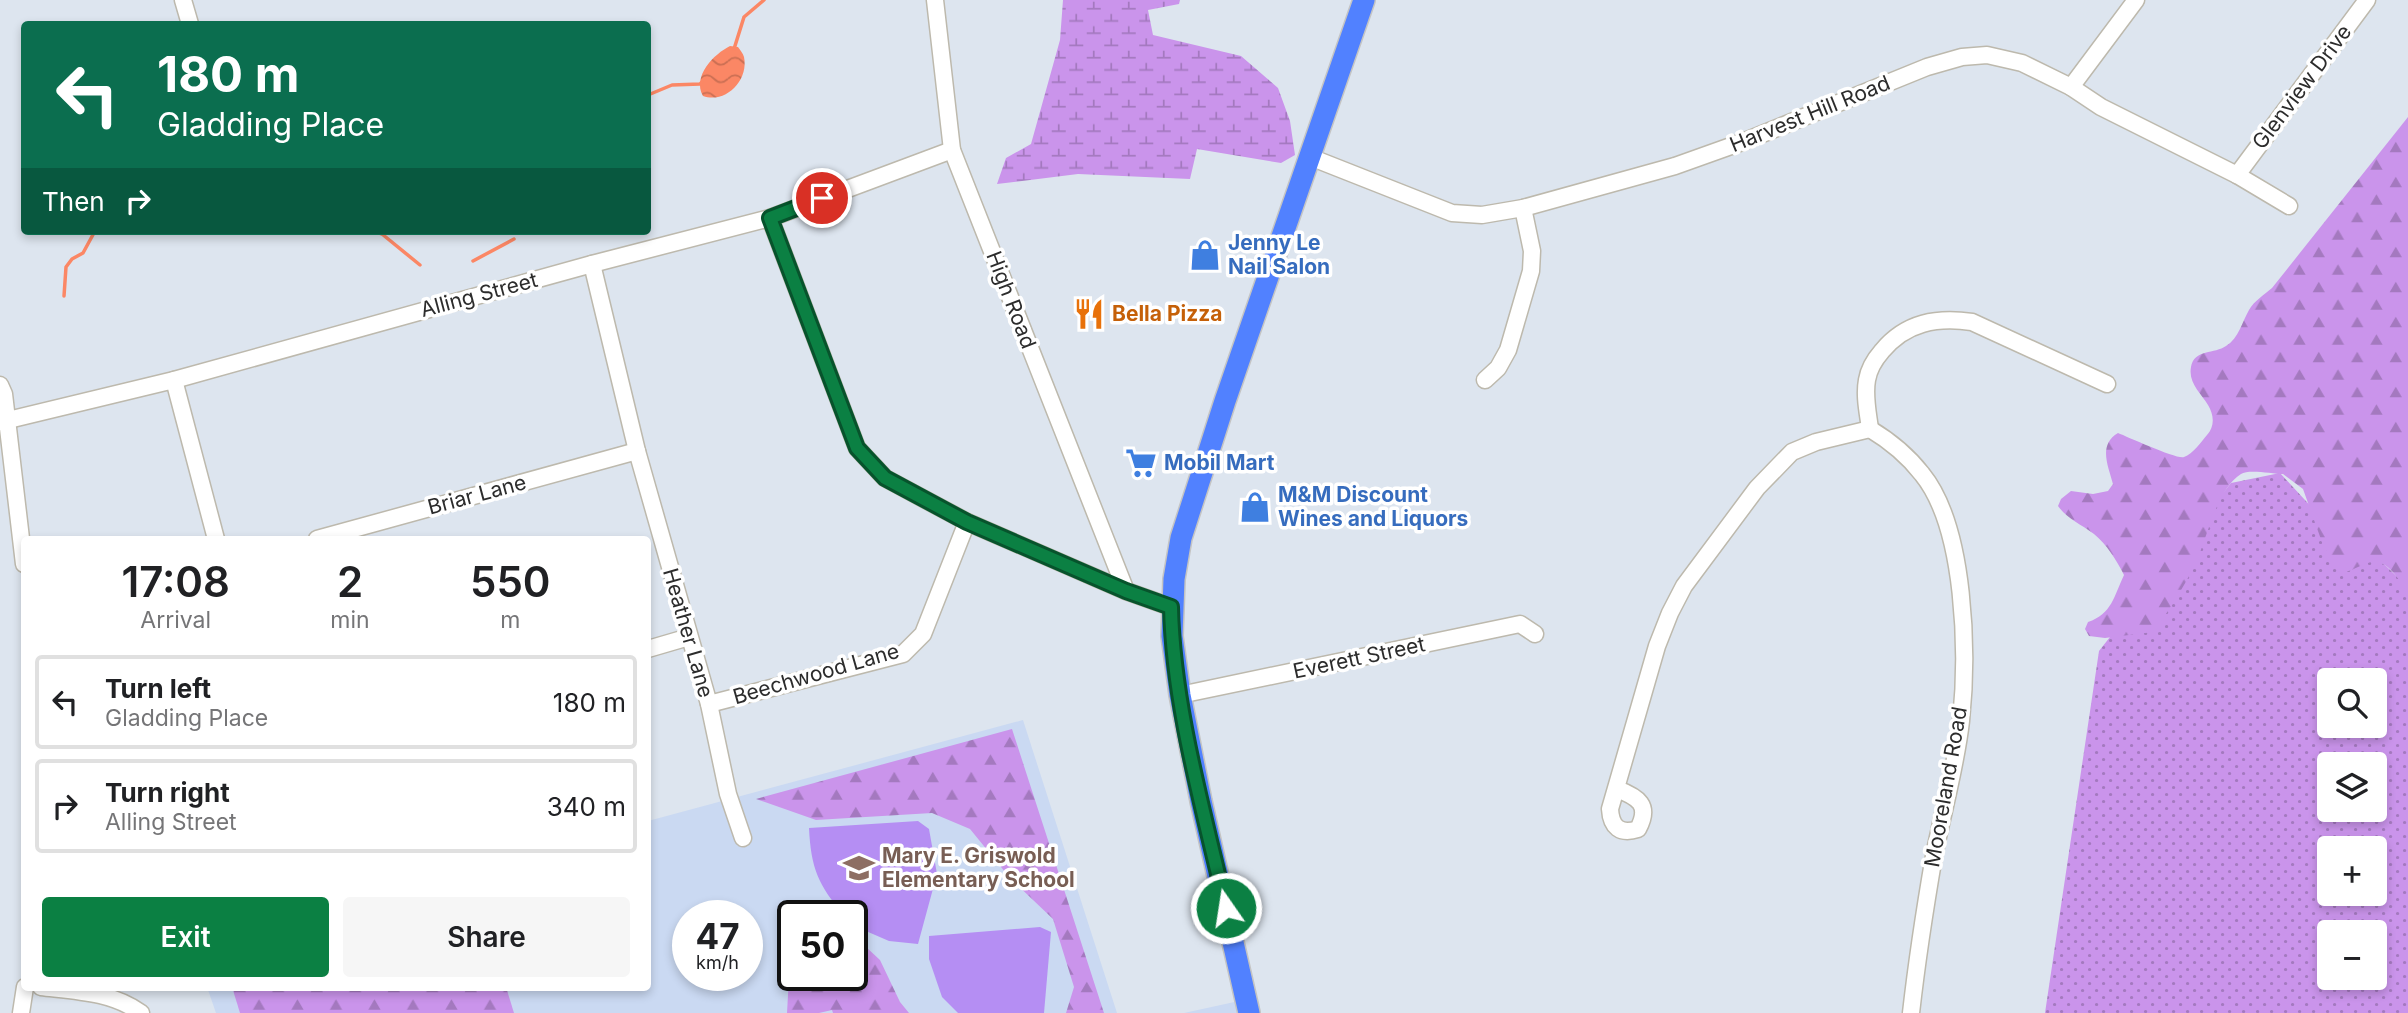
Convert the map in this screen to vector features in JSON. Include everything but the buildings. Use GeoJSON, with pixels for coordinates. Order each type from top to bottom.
{"type":"FeatureCollection","features":[{"type":"Feature","properties":{"kind":"main road"},"geometry":{"type":"LineString","coordinates":[[1249,1013],[1180,695],[1171,607],[1179,548],[1187,518],[1364,0]]}},
{"type":"Feature","properties":{"kind":"street"},"geometry":{"type":"LineString","coordinates":[[183,0],[189,21]]}},
{"type":"Feature","properties":{"kind":"street","name":"High Road"},"geometry":{"type":"LineString","coordinates":[[934,0],[952,150],[1126,591]]}},
{"type":"Feature","properties":{"kind":"street"},"geometry":{"type":"LineString","coordinates":[[2071,88],[2136,0]]}},
{"type":"Feature","properties":{"kind":"street","name":"Glenview Drive"},"geometry":{"type":"LineString","coordinates":[[2237,175],[2367,0]]}},
{"type":"Feature","properties":{"kind":"street","name":"Harvest Hill Road"},"geometry":{"type":"LineString","coordinates":[[1310,157],[1452,213],[1482,215],[1523,208],[1675,166],[1745,141],[1927,66],[1962,57],[1987,55],[2022,63],[2101,107],[2237,175],[2289,206]]}},
{"type":"Feature","properties":{"kind":"street","name":"Alling Street"},"geometry":{"type":"LineString","coordinates":[[4,421],[174,380],[592,264],[770,218],[952,150]]}},
{"type":"Feature","properties":{"kind":"street"},"geometry":{"type":"LineString","coordinates":[[1485,380],[1498,368],[1508,350],[1531,271],[1532,250],[1523,208]]}},
{"type":"Feature","properties":{"kind":"street"},"geometry":{"type":"LineString","coordinates":[[770,218],[857,448],[885,478],[967,522],[1126,591],[1171,607]]}},
{"type":"Feature","properties":{"kind":"street","name":"Heather Lane"},"geometry":{"type":"LineString","coordinates":[[592,264],[637,451],[709,704],[728,794],[743,838]]}},
{"type":"Feature","properties":{"kind":"street"},"geometry":{"type":"LineString","coordinates":[[1617,789],[1657,646],[1684,586],[1757,488],[1792,452],[1829,438],[1870,429],[1866,382],[1870,368],[1889,342],[1913,326],[1930,321],[1951,319],[1972,322],[2107,384]]}},
{"type":"Feature","properties":{"kind":"street"},"geometry":{"type":"LineString","coordinates":[[174,380],[215,536]]}},
{"type":"Feature","properties":{"kind":"street"},"geometry":{"type":"LineString","coordinates":[[0,385],[4,394],[4,421],[21,543]]}},
{"type":"Feature","properties":{"kind":"street","name":"Mooreland Road"},"geometry":{"type":"LineString","coordinates":[[1870,429],[1900,451],[1924,475],[1939,503],[1948,527],[1958,572],[1962,622],[1961,722],[1923,919],[1911,1013]]}},
{"type":"Feature","properties":{"kind":"street","name":"Briar Lane"},"geometry":{"type":"LineString","coordinates":[[328,536],[637,451]]}},
{"type":"Feature","properties":{"kind":"street","name":"Beechwood Lane"},"geometry":{"type":"LineString","coordinates":[[709,704],[903,654],[923,634],[967,522]]}},
{"type":"Feature","properties":{"kind":"street","name":"Everett Street"},"geometry":{"type":"LineString","coordinates":[[1180,695],[1520,624],[1535,634]]}},
{"type":"Feature","properties":{"kind":"street"},"geometry":{"type":"LineString","coordinates":[[651,648],[690,637]]}},
{"type":"Feature","properties":{"kind":"street"},"geometry":{"type":"LineString","coordinates":[[21,1013],[24,991]]}},
{"type":"Feature","properties":{"kind":"street"},"geometry":{"type":"LineString","coordinates":[[72,991],[102,995],[126,1002],[141,1013]]}},
{"type":"Feature","properties":{"kind":"shaded area","name":"Mary E. Griswold Elementary School"},"geometry":{"type":"Polygon","coordinates":[[[1023,720],[1117,1013],[216,1013],[208,991],[651,991],[651,820],[1023,720]]]}},
{"type":"Feature","properties":{"kind":"shaded area"},"geometry":{"type":"Polygon","coordinates":[[[918,821],[929,829],[937,874],[918,944],[889,941],[868,932],[868,900],[833,900],[822,885],[814,865],[809,828],[918,821]]]}},
{"type":"Feature","properties":{"kind":"shaded area"},"geometry":{"type":"Polygon","coordinates":[[[1040,927],[1051,932],[1044,1013],[958,1013],[942,997],[929,959],[929,936],[1040,927]]]}},
{"type":"Feature","properties":{"kind":"shaded area"},"geometry":{"type":"Polygon","coordinates":[[[1239,1001],[1241,1013],[1184,1013],[1239,1001]]]}},
{"type":"Feature","properties":{"kind":"green space"},"geometry":{"type":"Polygon","coordinates":[[[1063,0],[1180,0],[1179,4],[1148,10],[1153,35],[1241,56],[1278,88],[1290,121],[1295,155],[1281,163],[1197,149],[1190,179],[1078,174],[997,184],[1006,158],[1031,144],[1060,40],[1063,0]]]}},
{"type":"Feature","properties":{"kind":"green space"},"geometry":{"type":"Polygon","coordinates":[[[2408,117],[2408,595],[2393,572],[2377,562],[2338,572],[2323,545],[2303,489],[2283,474],[2249,472],[2232,481],[2225,491],[2191,573],[2153,632],[2105,638],[2089,636],[2085,629],[2088,622],[2107,609],[2124,575],[2099,538],[2062,511],[2058,506],[2061,499],[2071,491],[2093,494],[2108,491],[2113,484],[2106,449],[2118,433],[2180,457],[2197,448],[2210,432],[2213,420],[2210,409],[2191,378],[2193,361],[2200,355],[2226,346],[2234,339],[2251,307],[2272,288],[2408,117]]]}},
{"type":"Feature","properties":{"kind":"green space"},"geometry":{"type":"Polygon","coordinates":[[[2280,473],[2317,513],[2386,566],[2408,587],[2408,1013],[2045,1013],[2099,651],[2231,483],[2280,473]]]}},
{"type":"Feature","properties":{"kind":"green space"},"geometry":{"type":"Polygon","coordinates":[[[1012,729],[1104,1013],[1066,1013],[1074,987],[1053,919],[1010,878],[970,829],[932,813],[816,820],[756,799],[1012,729]]]}},
{"type":"Feature","properties":{"kind":"green space"},"geometry":{"type":"Polygon","coordinates":[[[868,949],[880,960],[900,1002],[909,1013],[833,1013],[832,1010],[819,1013],[787,1013],[788,991],[868,991],[868,949]]]}},
{"type":"Feature","properties":{"kind":"green space"},"geometry":{"type":"Polygon","coordinates":[[[233,991],[507,991],[514,1013],[240,1013],[233,991]]]}},
{"type":"Feature","properties":{"kind":"water"},"geometry":{"type":"Polygon","coordinates":[[[730,46],[738,47],[744,57],[745,66],[739,82],[727,94],[711,98],[703,96],[700,81],[706,66],[717,54],[730,46]]]}},
{"type":"Feature","properties":{"kind":"waterway"},"geometry":{"type":"LineString","coordinates":[[734,49],[744,17],[764,0]]}},
{"type":"Feature","properties":{"kind":"waterway"},"geometry":{"type":"LineString","coordinates":[[651,94],[672,85],[702,82]]}},
{"type":"Feature","properties":{"kind":"waterway"},"geometry":{"type":"LineString","coordinates":[[64,296],[66,267],[72,259],[83,253],[93,235]]}},
{"type":"Feature","properties":{"kind":"waterway"},"geometry":{"type":"LineString","coordinates":[[383,235],[420,265]]}},
{"type":"Feature","properties":{"kind":"waterway"},"geometry":{"type":"LineString","coordinates":[[473,261],[514,239]]}},
{"type":"Feature","properties":{"kind":"place","name":"Jenny Le Nail Salon"},"geometry":{"type":"Point","coordinates":[1205,255]}},
{"type":"Feature","properties":{"kind":"place","name":"Bella Pizza"},"geometry":{"type":"Point","coordinates":[1089,314]}},
{"type":"Feature","properties":{"kind":"place","name":"Mobil Mart"},"geometry":{"type":"Point","coordinates":[1141,463]}},
{"type":"Feature","properties":{"kind":"place","name":"M&M Discount Wines and Liquors"},"geometry":{"type":"Point","coordinates":[1255,507]}},
{"type":"Feature","properties":{"kind":"place","name":"Mary E. Griswold Elementary School"},"geometry":{"type":"Point","coordinates":[859,868]}},
{"type":"Feature","properties":{"kind":"route"},"geometry":{"type":"LineString","coordinates":[[822,198],[770,218],[857,448],[885,478],[967,522],[1126,591],[1171,607],[1172,636],[1187,734],[1226,908]]}}]}
